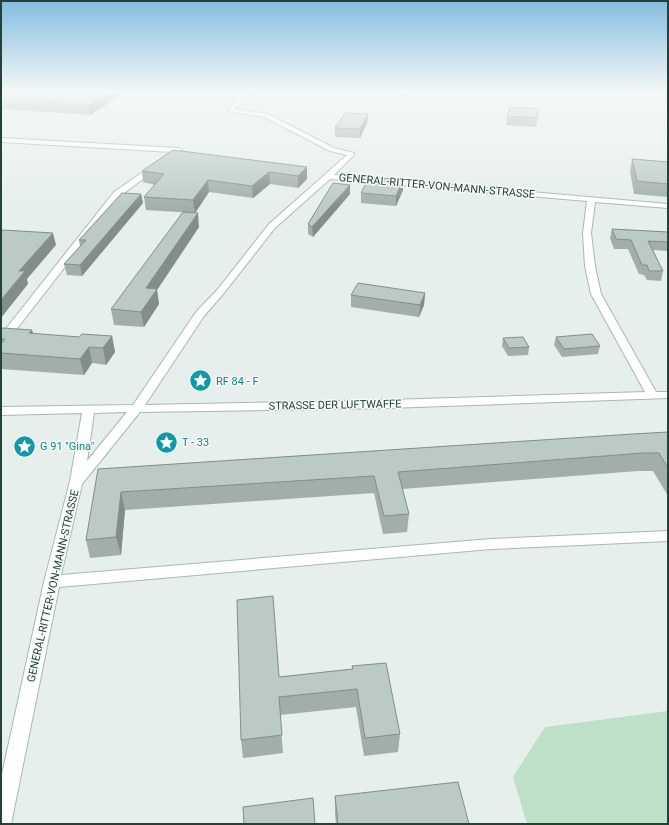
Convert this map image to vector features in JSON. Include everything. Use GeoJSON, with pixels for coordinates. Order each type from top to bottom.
{"type":"FeatureCollection","features":[{"type":"Feature","properties":{"kind":"street"},"geometry":{"type":"LineString","coordinates":[[297,132],[332,150],[352,154],[328,177]]}},
{"type":"Feature","properties":{"kind":"street"},"geometry":{"type":"LineString","coordinates":[[1,140],[179,150],[117,194],[1,342]]}},
{"type":"Feature","properties":{"kind":"street","name":"GENERAL-RITTER-VON-MANN-STRASSE"},"geometry":{"type":"LineString","coordinates":[[2,824],[52,582],[76,483],[136,408],[200,314],[221,291],[272,226],[328,177],[668,206]]}},
{"type":"Feature","properties":{"kind":"street"},"geometry":{"type":"LineString","coordinates":[[591,200],[587,233],[590,266],[596,294],[652,395]]}},
{"type":"Feature","properties":{"kind":"street","name":"STRASSE DER LUFTWAFFE"},"geometry":{"type":"LineString","coordinates":[[1,411],[400,404],[668,395]]}},
{"type":"Feature","properties":{"kind":"street"},"geometry":{"type":"LineString","coordinates":[[76,483],[89,409]]}},
{"type":"Feature","properties":{"kind":"street"},"geometry":{"type":"LineString","coordinates":[[52,582],[490,544],[668,536]]}},
{"type":"Feature","properties":{"kind":"green space"},"geometry":{"type":"Polygon","coordinates":[[[668,711],[668,824],[527,824],[513,777],[545,727],[668,711]]]}},
{"type":"Feature","properties":{"kind":"building"},"geometry":{"type":"Polygon","coordinates":[[[173,150],[307,167],[298,176],[269,172],[252,186],[208,180],[193,200],[144,197],[164,174],[142,171],[173,150]]]}},
{"type":"Feature","properties":{"kind":"building"},"geometry":{"type":"Polygon","coordinates":[[[632,159],[668,162],[668,184],[637,181],[632,159]]]}},
{"type":"Feature","properties":{"kind":"building"},"geometry":{"type":"Polygon","coordinates":[[[369,177],[403,180],[396,196],[361,193],[369,177]]]}},
{"type":"Feature","properties":{"kind":"building"},"geometry":{"type":"Polygon","coordinates":[[[333,183],[350,185],[312,227],[308,224],[333,183]]]}},
{"type":"Feature","properties":{"kind":"building"},"geometry":{"type":"Polygon","coordinates":[[[122,193],[141,194],[80,265],[64,264],[86,240],[79,240],[122,193]]]}},
{"type":"Feature","properties":{"kind":"building"},"geometry":{"type":"Polygon","coordinates":[[[183,212],[198,213],[146,288],[157,289],[141,312],[111,309],[183,212]]]}},
{"type":"Feature","properties":{"kind":"building"},"geometry":{"type":"Polygon","coordinates":[[[612,229],[668,232],[668,242],[648,241],[663,271],[649,271],[647,265],[642,265],[631,240],[616,239],[612,229]]]}},
{"type":"Feature","properties":{"kind":"building"},"geometry":{"type":"Polygon","coordinates":[[[3,230],[53,233],[19,271],[25,271],[1,300],[1,232],[3,230]]]}},
{"type":"Feature","properties":{"kind":"building"},"geometry":{"type":"Polygon","coordinates":[[[358,283],[425,293],[420,305],[351,295],[358,283]]]}},
{"type":"Feature","properties":{"kind":"building"},"geometry":{"type":"Polygon","coordinates":[[[1,329],[32,330],[29,333],[79,337],[82,334],[112,336],[103,348],[89,347],[80,359],[1,353],[1,344],[5,339],[1,339],[1,329]]]}},
{"type":"Feature","properties":{"kind":"building"},"geometry":{"type":"Polygon","coordinates":[[[592,334],[600,346],[564,349],[556,337],[592,334]]]}},
{"type":"Feature","properties":{"kind":"building"},"geometry":{"type":"Polygon","coordinates":[[[523,337],[529,347],[509,348],[503,338],[523,337]]]}},
{"type":"Feature","properties":{"kind":"building"},"geometry":{"type":"Polygon","coordinates":[[[668,432],[668,468],[659,453],[643,453],[398,472],[409,514],[384,516],[374,476],[121,492],[116,537],[86,540],[98,469],[668,432]]]}},
{"type":"Feature","properties":{"kind":"building"},"geometry":{"type":"Polygon","coordinates":[[[273,596],[279,677],[353,669],[352,666],[386,663],[400,734],[365,738],[357,689],[279,697],[282,735],[241,740],[237,600],[273,596]]]}},
{"type":"Feature","properties":{"kind":"building"},"geometry":{"type":"Polygon","coordinates":[[[458,782],[469,824],[338,824],[335,796],[458,782]]]}},
{"type":"Feature","properties":{"kind":"building"},"geometry":{"type":"Polygon","coordinates":[[[313,798],[315,824],[244,824],[243,807],[313,798]]]}},
{"type":"Feature","properties":{"kind":"place","name":"RF 84 - F"},"geometry":{"type":"Point","coordinates":[200,381]}},
{"type":"Feature","properties":{"kind":"place","name":"T - 33"},"geometry":{"type":"Point","coordinates":[166,442]}},
{"type":"Feature","properties":{"kind":"place","name":"G 91 \"Gina\""},"geometry":{"type":"Point","coordinates":[24,446]}}]}
